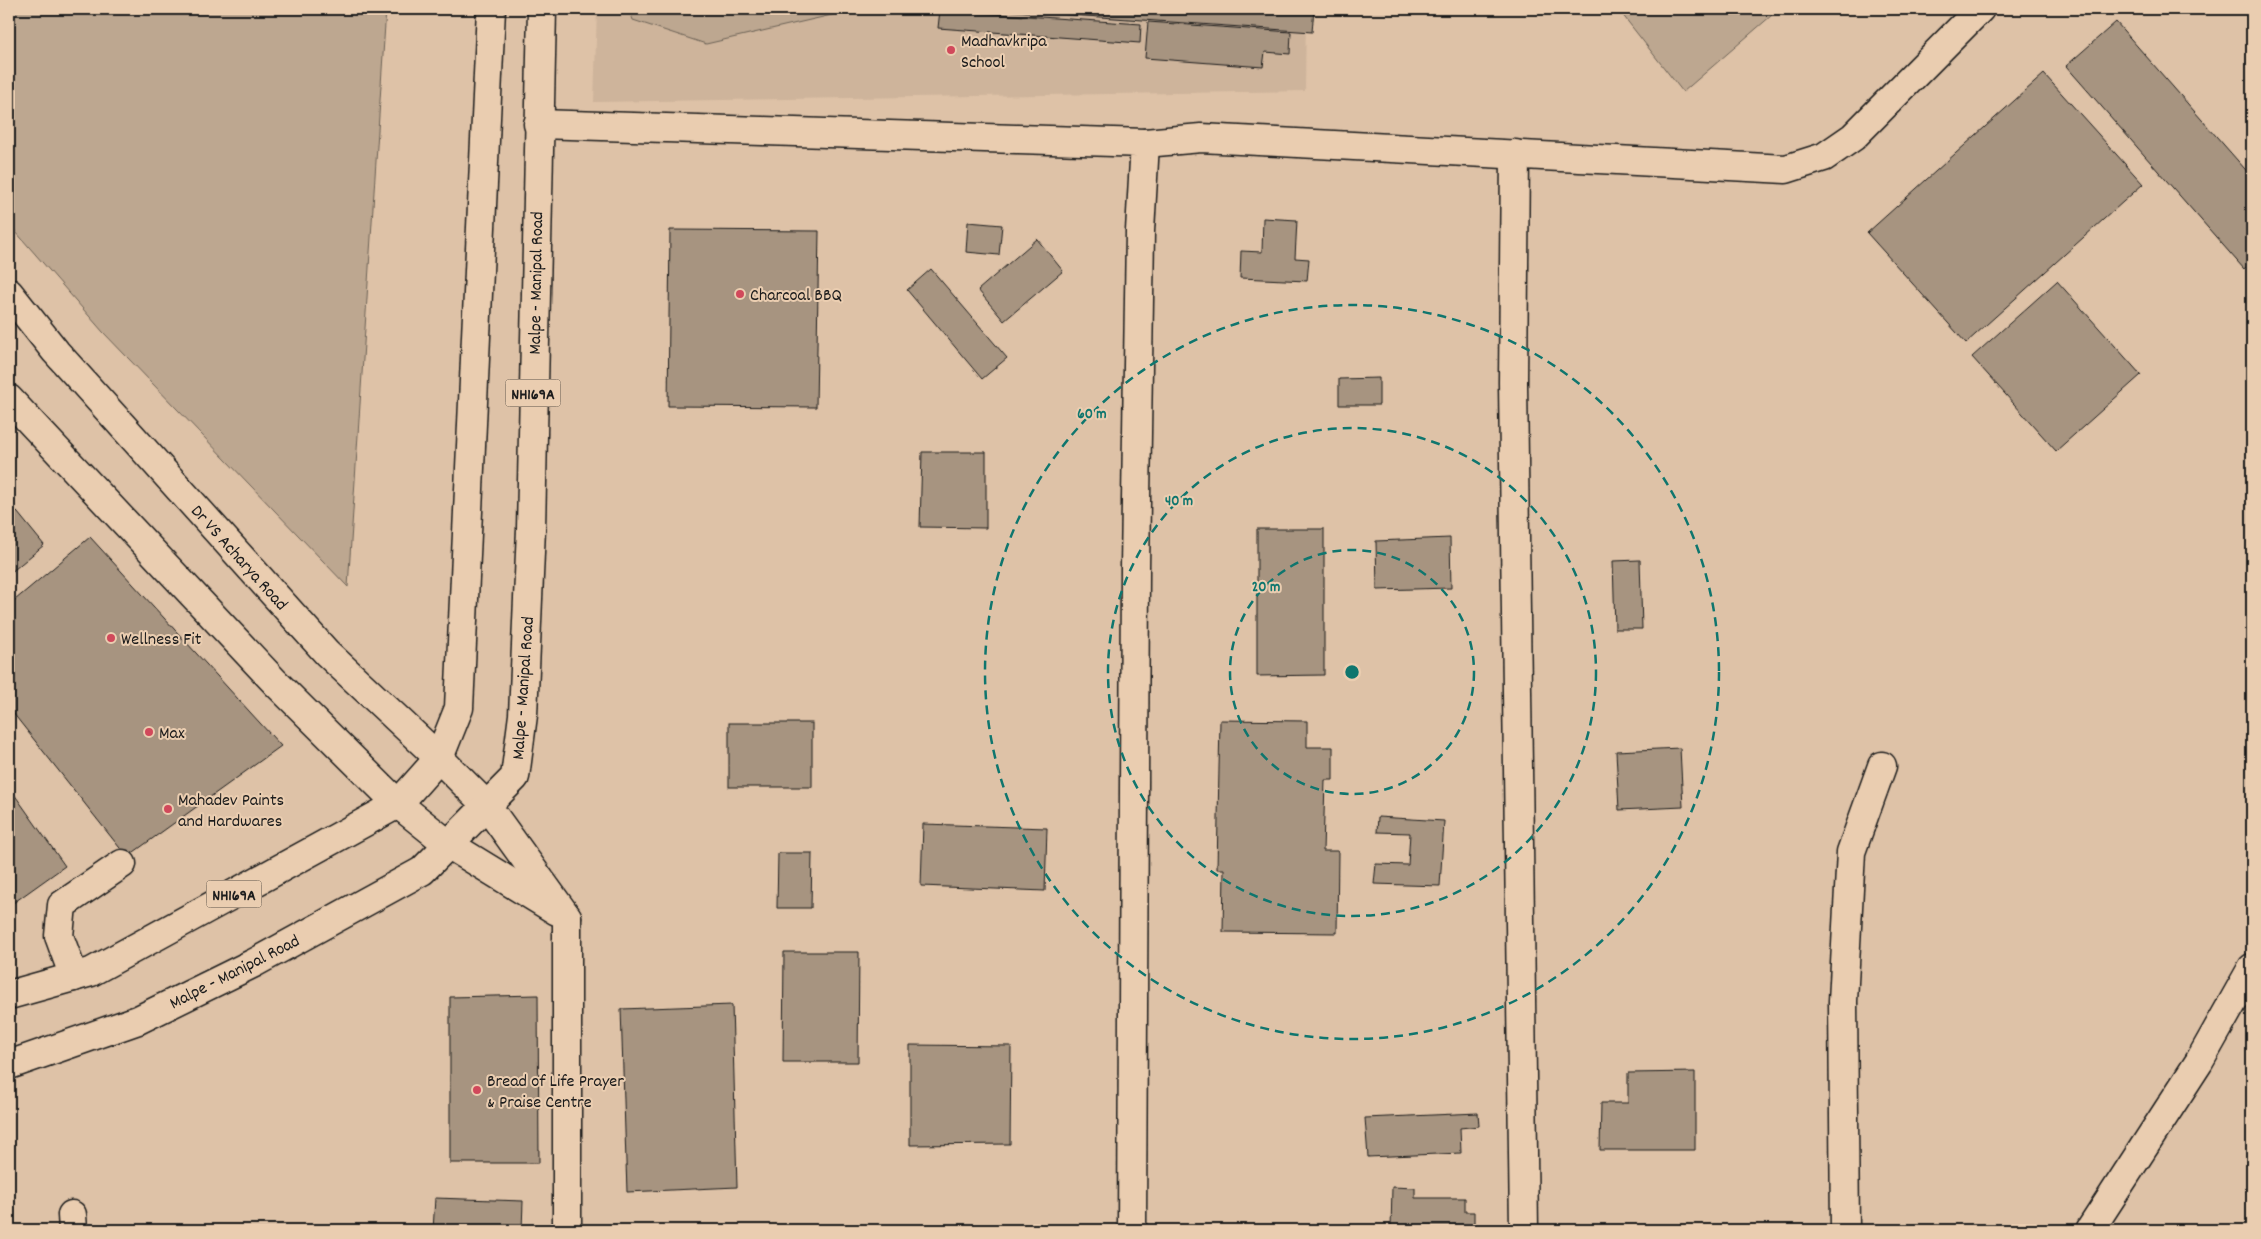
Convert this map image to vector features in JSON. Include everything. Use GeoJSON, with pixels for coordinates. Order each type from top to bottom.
{"type":"FeatureCollection","features":[{"type":"Feature","properties":{"kind":"main road","name":"NH169A"},"geometry":{"type":"LineString","coordinates":[[9,995],[91,972],[398,804],[439,758],[459,708],[491,9]]}},
{"type":"Feature","properties":{"kind":"main road","name":"Malpe - Manipal Road"},"geometry":{"type":"LineString","coordinates":[[9,1064],[138,1020],[254,963],[422,871],[514,777],[523,715],[531,529],[538,124],[542,9]]}},
{"type":"Feature","properties":{"kind":"main road"},"geometry":{"type":"LineString","coordinates":[[538,124],[1145,144],[1201,138],[1786,169],[1824,157],[1853,137],[1980,9]]}},
{"type":"Feature","properties":{"kind":"main road"},"geometry":{"type":"LineString","coordinates":[[1132,1230],[1135,568],[1140,231],[1145,144]]}},
{"type":"Feature","properties":{"kind":"main road"},"geometry":{"type":"LineString","coordinates":[[1515,154],[1513,382],[1524,1230]]}},
{"type":"Feature","properties":{"kind":"main road","name":"Dr VS Acharya Road"},"geometry":{"type":"LineString","coordinates":[[9,293],[56,352],[327,653],[439,758],[487,806],[567,917]]}},
{"type":"Feature","properties":{"kind":"main road"},"geometry":{"type":"LineString","coordinates":[[9,399],[275,682],[306,710],[398,804],[448,844],[567,917],[567,1230]]}},
{"type":"Feature","properties":{"kind":"main road"},"geometry":{"type":"LineString","coordinates":[[1845,1230],[1843,1000],[1851,852],[1882,766]]}},
{"type":"Feature","properties":{"kind":"main road"},"geometry":{"type":"LineString","coordinates":[[74,977],[59,936],[62,905],[122,864]]}},
{"type":"Feature","properties":{"kind":"main road"},"geometry":{"type":"LineString","coordinates":[[2090,1230],[2199,1062],[2252,968]]}},
{"type":"Feature","properties":{"kind":"shaded area"},"geometry":{"type":"Polygon","coordinates":[[[9,9],[386,9],[348,587],[103,332],[9,224],[9,9]]]}},
{"type":"Feature","properties":{"kind":"shaded area","name":"Madhavkripa School"},"geometry":{"type":"Polygon","coordinates":[[[597,9],[1306,9],[1305,91],[594,102],[597,9]]]}},
{"type":"Feature","properties":{"kind":"shaded area"},"geometry":{"type":"Polygon","coordinates":[[[629,9],[838,9],[836,14],[706,44],[633,20],[629,9]]]}},
{"type":"Feature","properties":{"kind":"shaded area"},"geometry":{"type":"Polygon","coordinates":[[[1618,9],[1779,9],[1683,92],[1618,9]]]}},
{"type":"Feature","properties":{"kind":"building"},"geometry":{"type":"Polygon","coordinates":[[[987,9],[1314,9],[1312,32],[987,9]]]}},
{"type":"Feature","properties":{"kind":"building"},"geometry":{"type":"Polygon","coordinates":[[[940,10],[1141,24],[1140,43],[938,28],[940,10]]]}},
{"type":"Feature","properties":{"kind":"building"},"geometry":{"type":"Polygon","coordinates":[[[1148,22],[1291,32],[1290,54],[1265,52],[1263,67],[1145,58],[1148,22]]]}},
{"type":"Feature","properties":{"kind":"building"},"geometry":{"type":"Polygon","coordinates":[[[2116,22],[2252,177],[2252,261],[2244,269],[2066,66],[2116,22]]]}},
{"type":"Feature","properties":{"kind":"building"},"geometry":{"type":"Polygon","coordinates":[[[2044,74],[2143,184],[1966,343],[1867,233],[2044,74]]]}},
{"type":"Feature","properties":{"kind":"building"},"geometry":{"type":"Polygon","coordinates":[[[1263,218],[1297,220],[1295,258],[1309,259],[1307,281],[1240,278],[1241,251],[1262,252],[1263,218]]]}},
{"type":"Feature","properties":{"kind":"building"},"geometry":{"type":"Polygon","coordinates":[[[968,222],[1002,225],[999,255],[966,252],[968,222]]]}},
{"type":"Feature","properties":{"kind":"building"},"geometry":{"type":"Polygon","coordinates":[[[670,230],[819,231],[816,407],[668,406],[670,230]]]}},
{"type":"Feature","properties":{"kind":"building"},"geometry":{"type":"Polygon","coordinates":[[[1037,239],[1063,271],[1004,321],[978,290],[1037,239]]]}},
{"type":"Feature","properties":{"kind":"building"},"geometry":{"type":"Polygon","coordinates":[[[931,269],[1007,358],[982,379],[907,290],[931,269]]]}},
{"type":"Feature","properties":{"kind":"building"},"geometry":{"type":"Polygon","coordinates":[[[2057,281],[2141,375],[2056,451],[1972,357],[2057,281]]]}},
{"type":"Feature","properties":{"kind":"building"},"geometry":{"type":"Polygon","coordinates":[[[1379,378],[1379,405],[1339,405],[1339,379],[1379,378]]]}},
{"type":"Feature","properties":{"kind":"building"},"geometry":{"type":"Polygon","coordinates":[[[922,452],[986,452],[986,528],[920,527],[922,452]]]}},
{"type":"Feature","properties":{"kind":"building"},"geometry":{"type":"Polygon","coordinates":[[[9,502],[44,545],[9,574],[9,502]]]}},
{"type":"Feature","properties":{"kind":"building"},"geometry":{"type":"Polygon","coordinates":[[[1257,529],[1324,529],[1324,675],[1257,676],[1257,529]]]}},
{"type":"Feature","properties":{"kind":"building"},"geometry":{"type":"Polygon","coordinates":[[[90,537],[281,746],[127,857],[9,708],[9,605],[90,537]]]}},
{"type":"Feature","properties":{"kind":"building"},"geometry":{"type":"Polygon","coordinates":[[[1450,538],[1451,588],[1377,590],[1376,541],[1450,538]]]}},
{"type":"Feature","properties":{"kind":"building"},"geometry":{"type":"Polygon","coordinates":[[[1640,560],[1642,629],[1615,629],[1613,561],[1640,560]]]}},
{"type":"Feature","properties":{"kind":"building"},"geometry":{"type":"Polygon","coordinates":[[[1220,720],[1307,721],[1307,747],[1333,747],[1333,780],[1325,780],[1323,851],[1338,851],[1337,933],[1223,932],[1224,869],[1217,869],[1220,720]]]}},
{"type":"Feature","properties":{"kind":"building"},"geometry":{"type":"Polygon","coordinates":[[[729,723],[812,723],[812,787],[729,787],[729,723]]]}},
{"type":"Feature","properties":{"kind":"building"},"geometry":{"type":"Polygon","coordinates":[[[1680,748],[1683,807],[1619,810],[1616,751],[1680,748]]]}},
{"type":"Feature","properties":{"kind":"building"},"geometry":{"type":"Polygon","coordinates":[[[9,787],[65,866],[9,906],[9,787]]]}},
{"type":"Feature","properties":{"kind":"building"},"geometry":{"type":"Polygon","coordinates":[[[1378,817],[1444,821],[1440,886],[1374,884],[1376,864],[1408,865],[1410,833],[1377,832],[1378,817]]]}},
{"type":"Feature","properties":{"kind":"building"},"geometry":{"type":"Polygon","coordinates":[[[923,824],[1047,828],[1045,891],[921,886],[923,824]]]}},
{"type":"Feature","properties":{"kind":"building"},"geometry":{"type":"Polygon","coordinates":[[[778,853],[812,853],[811,908],[777,908],[778,853]]]}},
{"type":"Feature","properties":{"kind":"building"},"geometry":{"type":"Polygon","coordinates":[[[784,952],[859,952],[858,1062],[783,1062],[784,952]]]}},
{"type":"Feature","properties":{"kind":"building"},"geometry":{"type":"Polygon","coordinates":[[[538,995],[539,1163],[450,1163],[450,997],[538,995]]]}},
{"type":"Feature","properties":{"kind":"building"},"geometry":{"type":"Polygon","coordinates":[[[732,1005],[737,1187],[627,1192],[621,1009],[732,1005]]]}},
{"type":"Feature","properties":{"kind":"building"},"geometry":{"type":"Polygon","coordinates":[[[910,1045],[1011,1046],[1010,1144],[910,1145],[910,1045]]]}},
{"type":"Feature","properties":{"kind":"building"},"geometry":{"type":"Polygon","coordinates":[[[1695,1072],[1695,1150],[1600,1150],[1601,1103],[1628,1103],[1628,1073],[1695,1072]]]}},
{"type":"Feature","properties":{"kind":"building"},"geometry":{"type":"Polygon","coordinates":[[[1478,1113],[1479,1126],[1460,1128],[1461,1153],[1368,1157],[1365,1118],[1478,1113]]]}},
{"type":"Feature","properties":{"kind":"building"},"geometry":{"type":"Polygon","coordinates":[[[1392,1187],[1415,1188],[1415,1198],[1465,1198],[1465,1212],[1474,1212],[1474,1230],[1391,1230],[1392,1187]]]}},
{"type":"Feature","properties":{"kind":"building"},"geometry":{"type":"Polygon","coordinates":[[[435,1198],[523,1201],[522,1230],[492,1228],[492,1230],[433,1230],[435,1198]]]}},
{"type":"Feature","properties":{"kind":"place","name":"Madhavkripa School"},"geometry":{"type":"Point","coordinates":[951,50]}},
{"type":"Feature","properties":{"kind":"place","name":"Charcoal BBQ"},"geometry":{"type":"Point","coordinates":[740,294]}},
{"type":"Feature","properties":{"kind":"place","name":"Wellness Fit"},"geometry":{"type":"Point","coordinates":[111,638]}},
{"type":"Feature","properties":{"kind":"place","name":"Max"},"geometry":{"type":"Point","coordinates":[149,732]}},
{"type":"Feature","properties":{"kind":"place","name":"Mahadev Paints and Hardwares"},"geometry":{"type":"Point","coordinates":[168,809]}},
{"type":"Feature","properties":{"kind":"place","name":"Bread of Life Prayer & Praise Centre"},"geometry":{"type":"Point","coordinates":[477,1090]}}]}
